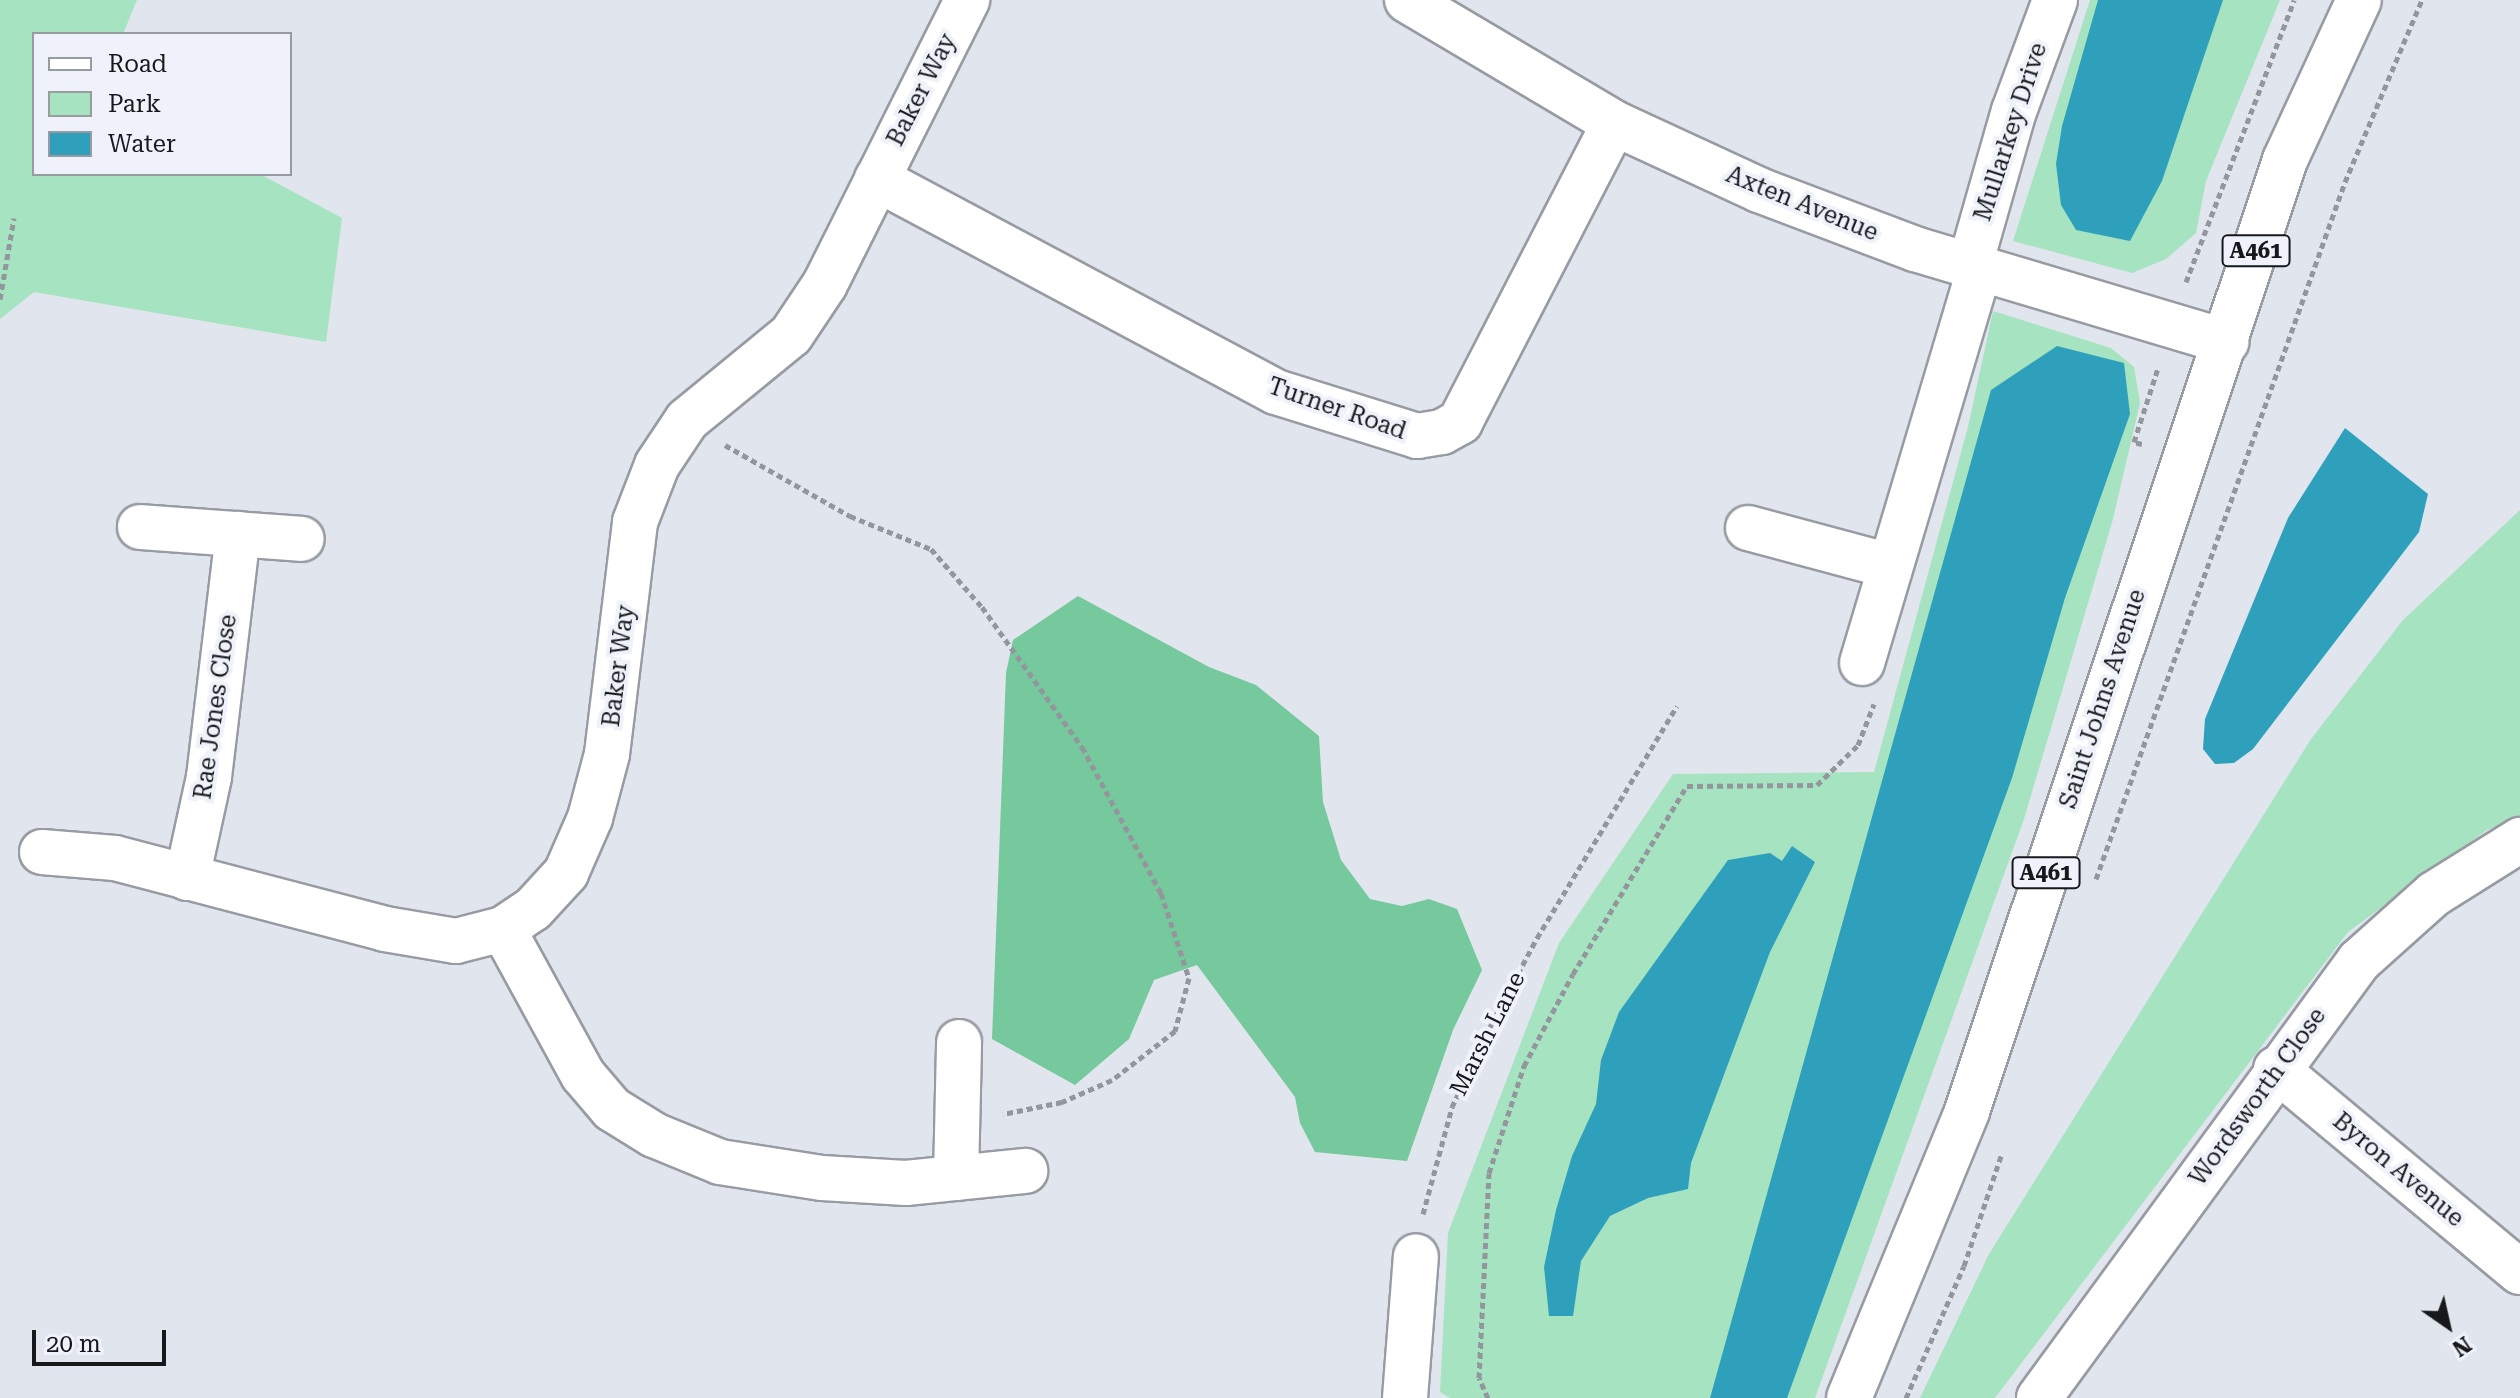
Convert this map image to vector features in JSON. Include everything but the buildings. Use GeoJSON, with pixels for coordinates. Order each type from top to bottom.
{"type":"FeatureCollection","features":[{"type":"Feature","properties":{"kind":"main road","name":"Axten Avenue"},"geometry":{"type":"LineString","coordinates":[[1407,0],[1614,123],[1759,190],[1975,266],[2226,342]]}},
{"type":"Feature","properties":{"kind":"main road","name":"Mullarkey Drive"},"geometry":{"type":"LineString","coordinates":[[1862,663],[1975,266],[2014,111],[2055,0]]}},
{"type":"Feature","properties":{"kind":"main road","name":"Saint Johns Avenue"},"geometry":{"type":"LineString","coordinates":[[1849,1398],[1967,1111],[2285,160],[2359,0]]}},
{"type":"Feature","properties":{"kind":"main road","name":"Baker Way"},"geometry":{"type":"LineString","coordinates":[[42,852],[115,858],[385,929],[456,941],[503,929],[533,909],[566,873],[590,818],[607,754],[635,522],[657,465],[687,420],[791,335],[825,284],[957,4]]}},
{"type":"Feature","properties":{"kind":"main road","name":"Turner Road"},"geometry":{"type":"LineString","coordinates":[[877,179],[1276,392],[1417,436],[1442,432],[1460,422],[1614,123]]}},
{"type":"Feature","properties":{"kind":"main road"},"geometry":{"type":"LineString","coordinates":[[140,527],[302,539]]}},
{"type":"Feature","properties":{"kind":"main road"},"geometry":{"type":"LineString","coordinates":[[1748,528],[1890,566]]}},
{"type":"Feature","properties":{"kind":"main road","name":"Rae Jones Close"},"geometry":{"type":"LineString","coordinates":[[187,878],[209,777],[238,534]]}},
{"type":"Feature","properties":{"kind":"main road","name":"Wordsworth Close"},"geometry":{"type":"LineString","coordinates":[[2039,1398],[2276,1069],[2359,961],[2434,894],[2520,840]]}},
{"type":"Feature","properties":{"kind":"main road"},"geometry":{"type":"LineString","coordinates":[[503,929],[583,1075],[612,1109],[654,1135],[720,1162],[822,1178],[906,1183],[1025,1171]]}},
{"type":"Feature","properties":{"kind":"main road"},"geometry":{"type":"LineString","coordinates":[[956,1178],[959,1042]]}},
{"type":"Feature","properties":{"kind":"main road","name":"Byron Avenue"},"geometry":{"type":"LineString","coordinates":[[2276,1069],[2520,1272]]}},
{"type":"Feature","properties":{"kind":"main road"},"geometry":{"type":"LineString","coordinates":[[1405,1398],[1416,1256]]}},
{"type":"Feature","properties":{"kind":"path"},"geometry":{"type":"LineString","coordinates":[[2154,319],[2294,0]]}},
{"type":"Feature","properties":{"kind":"path"},"geometry":{"type":"LineString","coordinates":[[2094,886],[2345,182],[2422,0]]}},
{"type":"Feature","properties":{"kind":"path"},"geometry":{"type":"LineString","coordinates":[[0,299],[14,218]]}},
{"type":"Feature","properties":{"kind":"path"},"geometry":{"type":"LineString","coordinates":[[687,420],[766,471],[850,516],[931,549],[982,607],[1082,747],[1161,893],[1189,978],[1175,1031],[1112,1080],[1062,1102],[1003,1114],[957,1113]]}},
{"type":"Feature","properties":{"kind":"path"},"geometry":{"type":"LineString","coordinates":[[1488,1398],[1479,1378],[1489,1173],[1524,1066],[1687,786],[1817,785],[1858,745],[1876,697],[1853,691],[1862,663]]}},
{"type":"Feature","properties":{"kind":"path","name":"Marsh Lane"},"geometry":{"type":"LineString","coordinates":[[1416,1256],[1427,1187],[1452,1107],[1537,938],[1677,706]]}},
{"type":"Feature","properties":{"kind":"path"},"geometry":{"type":"LineString","coordinates":[[1906,1398],[1964,1266],[2007,1138]]}},
{"type":"Feature","properties":{"kind":"green space"},"geometry":{"type":"Polygon","coordinates":[[[0,0],[137,0],[124,32],[32,32],[32,176],[264,176],[342,218],[326,342],[34,292],[0,319],[0,0]]]}},
{"type":"Feature","properties":{"kind":"green space"},"geometry":{"type":"Polygon","coordinates":[[[2090,0],[2280,0],[2206,181],[2196,233],[2166,259],[2132,273],[2013,241],[2090,0]]]}},
{"type":"Feature","properties":{"kind":"green space"},"geometry":{"type":"Polygon","coordinates":[[[1993,311],[2111,348],[2134,367],[2140,403],[2113,519],[2024,819],[1815,1398],[1450,1398],[1440,1392],[1448,1233],[1559,943],[1673,774],[1874,772],[1968,427],[1993,311]]]}},
{"type":"Feature","properties":{"kind":"green space"},"geometry":{"type":"Polygon","coordinates":[[[2520,510],[2520,818],[2487,830],[2348,932],[1995,1398],[1920,1398],[1989,1254],[2311,739],[2403,620],[2520,510]]]}},
{"type":"Feature","properties":{"kind":"green space"},"geometry":{"type":"Polygon","coordinates":[[[1078,596],[1209,667],[1256,685],[1319,736],[1323,802],[1341,860],[1370,899],[1402,906],[1429,899],[1457,909],[1482,970],[1453,1030],[1407,1161],[1315,1152],[1300,1123],[1295,1097],[1197,965],[1154,980],[1129,1039],[1075,1085],[992,1039],[1006,673],[1013,640],[1078,596]]]}},
{"type":"Feature","properties":{"kind":"water"},"geometry":{"type":"Polygon","coordinates":[[[2098,0],[2223,0],[2162,181],[2130,241],[2076,230],[2061,205],[2056,164],[2062,126],[2098,0]]]}},
{"type":"Feature","properties":{"kind":"water"},"geometry":{"type":"Polygon","coordinates":[[[2057,346],[2124,363],[2130,414],[2065,598],[2012,778],[1787,1398],[1710,1398],[1991,390],[2057,346]]]}},
{"type":"Feature","properties":{"kind":"water"},"geometry":{"type":"Polygon","coordinates":[[[2345,428],[2428,494],[2419,532],[2253,749],[2234,763],[2215,764],[2203,749],[2205,719],[2288,518],[2345,428]]]}},
{"type":"Feature","properties":{"kind":"water"},"geometry":{"type":"Polygon","coordinates":[[[1792,846],[1815,862],[1770,952],[1691,1163],[1688,1189],[1648,1198],[1610,1216],[1581,1261],[1573,1316],[1549,1316],[1544,1267],[1556,1210],[1572,1156],[1596,1104],[1601,1060],[1619,1012],[1728,860],[1770,853],[1782,861],[1792,846]]]}}]}
